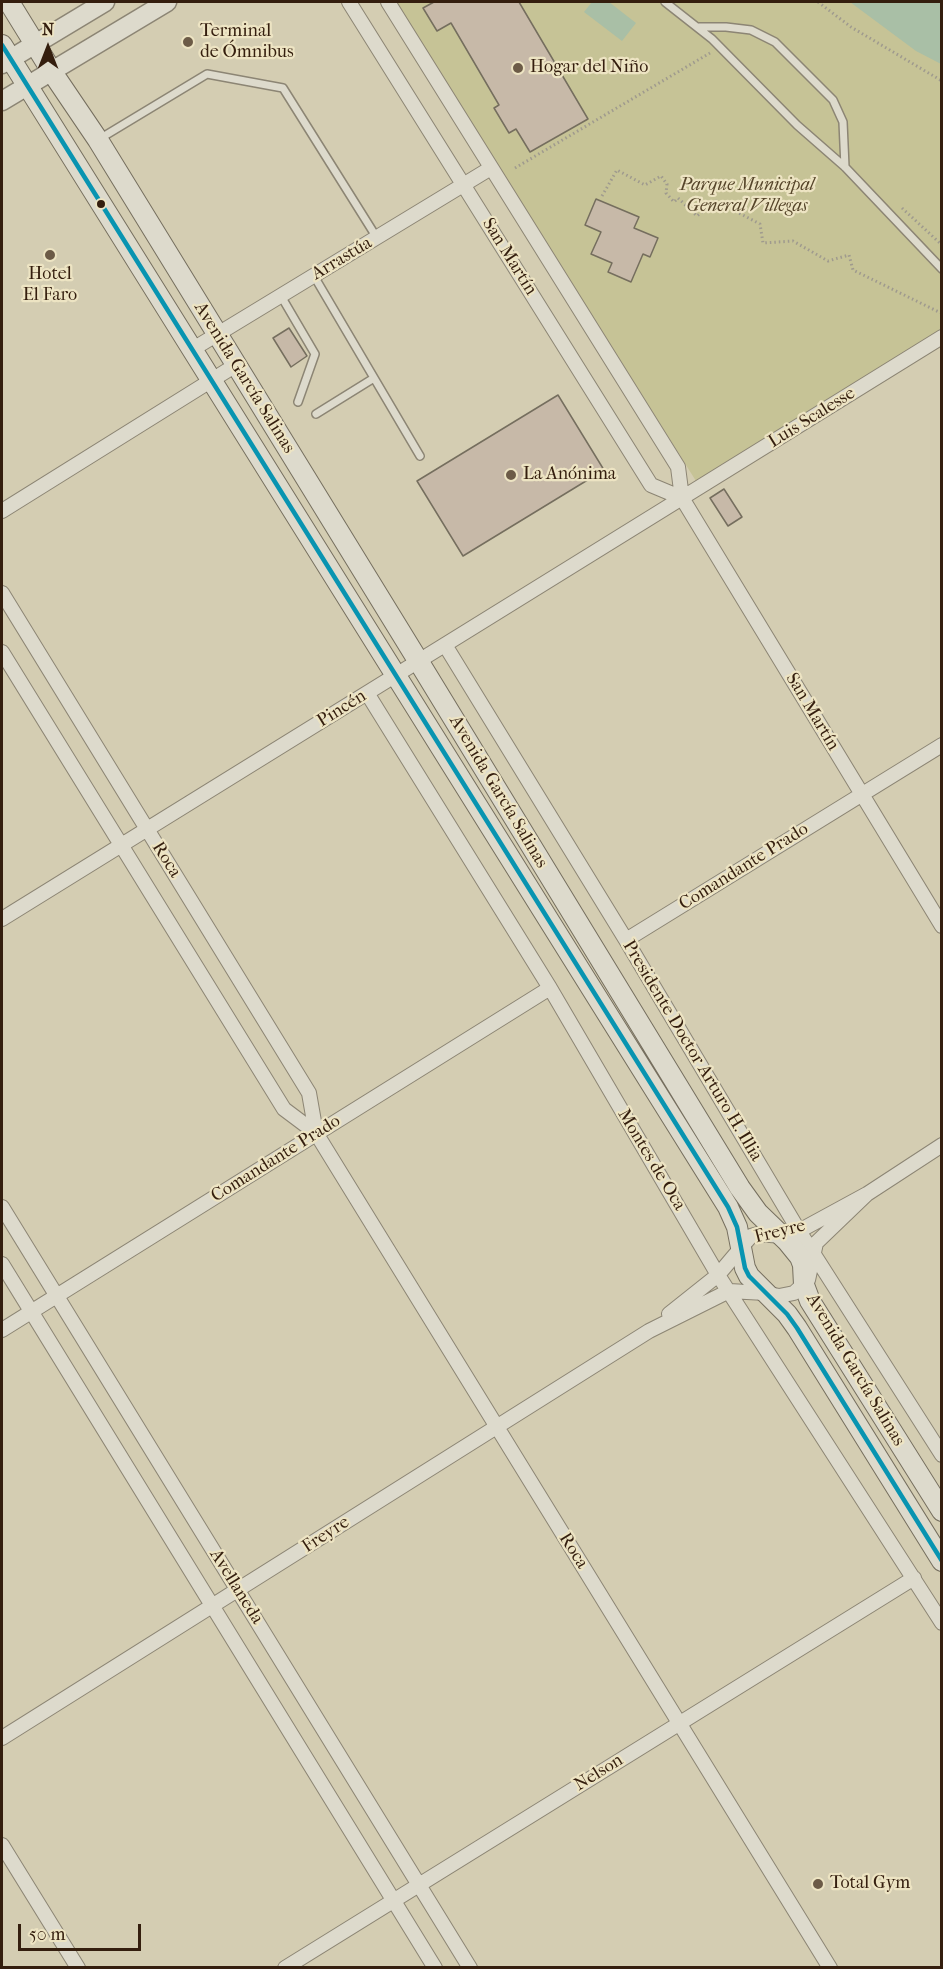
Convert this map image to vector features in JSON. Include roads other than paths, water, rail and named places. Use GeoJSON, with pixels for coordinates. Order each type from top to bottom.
{"type":"FeatureCollection","features":[{"type":"Feature","properties":{"kind":"main road","name":"Avenida García Salinas"},"geometry":{"type":"LineString","coordinates":[[9,2],[98,140],[740,1188],[758,1213],[791,1233],[803,1265],[804,1285],[810,1301],[942,1511]]}},
{"type":"Feature","properties":{"kind":"main road","name":"Avenida García Salinas"},"geometry":{"type":"LineString","coordinates":[[4,56],[27,85],[394,676],[728,1207],[737,1227],[745,1268],[755,1284],[787,1314],[797,1328],[942,1561]]}},
{"type":"Feature","properties":{"kind":"street"},"geometry":{"type":"LineString","coordinates":[[4,56],[35,44],[105,2]]}},
{"type":"Feature","properties":{"kind":"street"},"geometry":{"type":"LineString","coordinates":[[2,101],[167,2]]}},
{"type":"Feature","properties":{"kind":"street","name":"San Martín"},"geometry":{"type":"LineString","coordinates":[[349,2],[651,484],[682,498]]}},
{"type":"Feature","properties":{"kind":"street","name":"San Martín"},"geometry":{"type":"LineString","coordinates":[[388,2],[678,467],[682,498],[942,926]]}},
{"type":"Feature","properties":{"kind":"street","name":"Arrastúa"},"geometry":{"type":"LineString","coordinates":[[193,349],[491,168]]}},
{"type":"Feature","properties":{"kind":"street","name":"Luis Scalesse"},"geometry":{"type":"LineString","coordinates":[[682,498],[940,342]]}},
{"type":"Feature","properties":{"kind":"street"},"geometry":{"type":"LineString","coordinates":[[2,511],[236,365]]}},
{"type":"Feature","properties":{"kind":"street","name":"Pincén"},"geometry":{"type":"LineString","coordinates":[[2,919],[682,498]]}},
{"type":"Feature","properties":{"kind":"street","name":"Roca"},"geometry":{"type":"LineString","coordinates":[[2,593],[309,1093],[316,1133]]}},
{"type":"Feature","properties":{"kind":"street","name":"Presidente Doctor Arturo H. Illia"},"geometry":{"type":"LineString","coordinates":[[444,645],[626,940],[791,1233],[813,1254],[942,1455]]}},
{"type":"Feature","properties":{"kind":"street","name":"Roca"},"geometry":{"type":"LineString","coordinates":[[2,652],[284,1109],[316,1133],[830,1968]]}},
{"type":"Feature","properties":{"kind":"street","name":"Montes de Oca"},"geometry":{"type":"LineString","coordinates":[[367,693],[549,988],[718,1275],[942,1623]]}},
{"type":"Feature","properties":{"kind":"street","name":"Comandante Prado"},"geometry":{"type":"LineString","coordinates":[[626,940],[942,745]]}},
{"type":"Feature","properties":{"kind":"street","name":"Comandante Prado"},"geometry":{"type":"LineString","coordinates":[[2,1330],[549,988]]}},
{"type":"Feature","properties":{"kind":"street","name":"Freyre"},"geometry":{"type":"LineString","coordinates":[[648,1331],[718,1275],[751,1236],[791,1233],[867,1194],[942,1145]]}},
{"type":"Feature","properties":{"kind":"street","name":"Freyre"},"geometry":{"type":"LineString","coordinates":[[2,1738],[648,1331],[729,1291],[779,1296],[794,1293],[808,1280],[816,1243],[867,1194]]}},
{"type":"Feature","properties":{"kind":"street","name":"Avellaneda"},"geometry":{"type":"LineString","coordinates":[[2,1207],[470,1968]]}},
{"type":"Feature","properties":{"kind":"street","name":"Avellaneda"},"geometry":{"type":"LineString","coordinates":[[2,1264],[435,1968]]}},
{"type":"Feature","properties":{"kind":"street","name":"Nelson"},"geometry":{"type":"LineString","coordinates":[[285,1968],[914,1578]]}},
{"type":"Feature","properties":{"kind":"street"},"geometry":{"type":"LineString","coordinates":[[2,1845],[78,1968]]}},
{"type":"Feature","properties":{"kind":"lane"},"geometry":{"type":"LineString","coordinates":[[665,2],[699,27],[797,125],[845,167],[942,269]]}},
{"type":"Feature","properties":{"kind":"lane"},"geometry":{"type":"LineString","coordinates":[[699,27],[751,30],[775,42],[832,100],[843,122],[845,167]]}},
{"type":"Feature","properties":{"kind":"lane"},"geometry":{"type":"LineString","coordinates":[[98,140],[207,74],[283,88],[377,238]]}},
{"type":"Feature","properties":{"kind":"lane"},"geometry":{"type":"LineString","coordinates":[[314,276],[420,456]]}},
{"type":"Feature","properties":{"kind":"lane"},"geometry":{"type":"LineString","coordinates":[[281,296],[315,354],[298,402]]}},
{"type":"Feature","properties":{"kind":"lane"},"geometry":{"type":"LineString","coordinates":[[316,414],[374,378]]}},
{"type":"Feature","properties":{"kind":"place","name":"Terminal de Ómnibus"},"geometry":{"type":"Point","coordinates":[188,42]}},
{"type":"Feature","properties":{"kind":"place","name":"Hogar del Niño"},"geometry":{"type":"Point","coordinates":[518,68]}},
{"type":"Feature","properties":{"kind":"place","name":"Hotel El Faro"},"geometry":{"type":"Point","coordinates":[50,255]}},
{"type":"Feature","properties":{"kind":"place","name":"La Anónima"},"geometry":{"type":"Point","coordinates":[511,475]}},
{"type":"Feature","properties":{"kind":"place","name":"Total Gym"},"geometry":{"type":"Point","coordinates":[818,1884]}},
{"type":"Feature","properties":{"kind":"park label","name":"Parque Municipal General Villegas"},"geometry":{"type":"Point","coordinates":[747,196]}}]}
